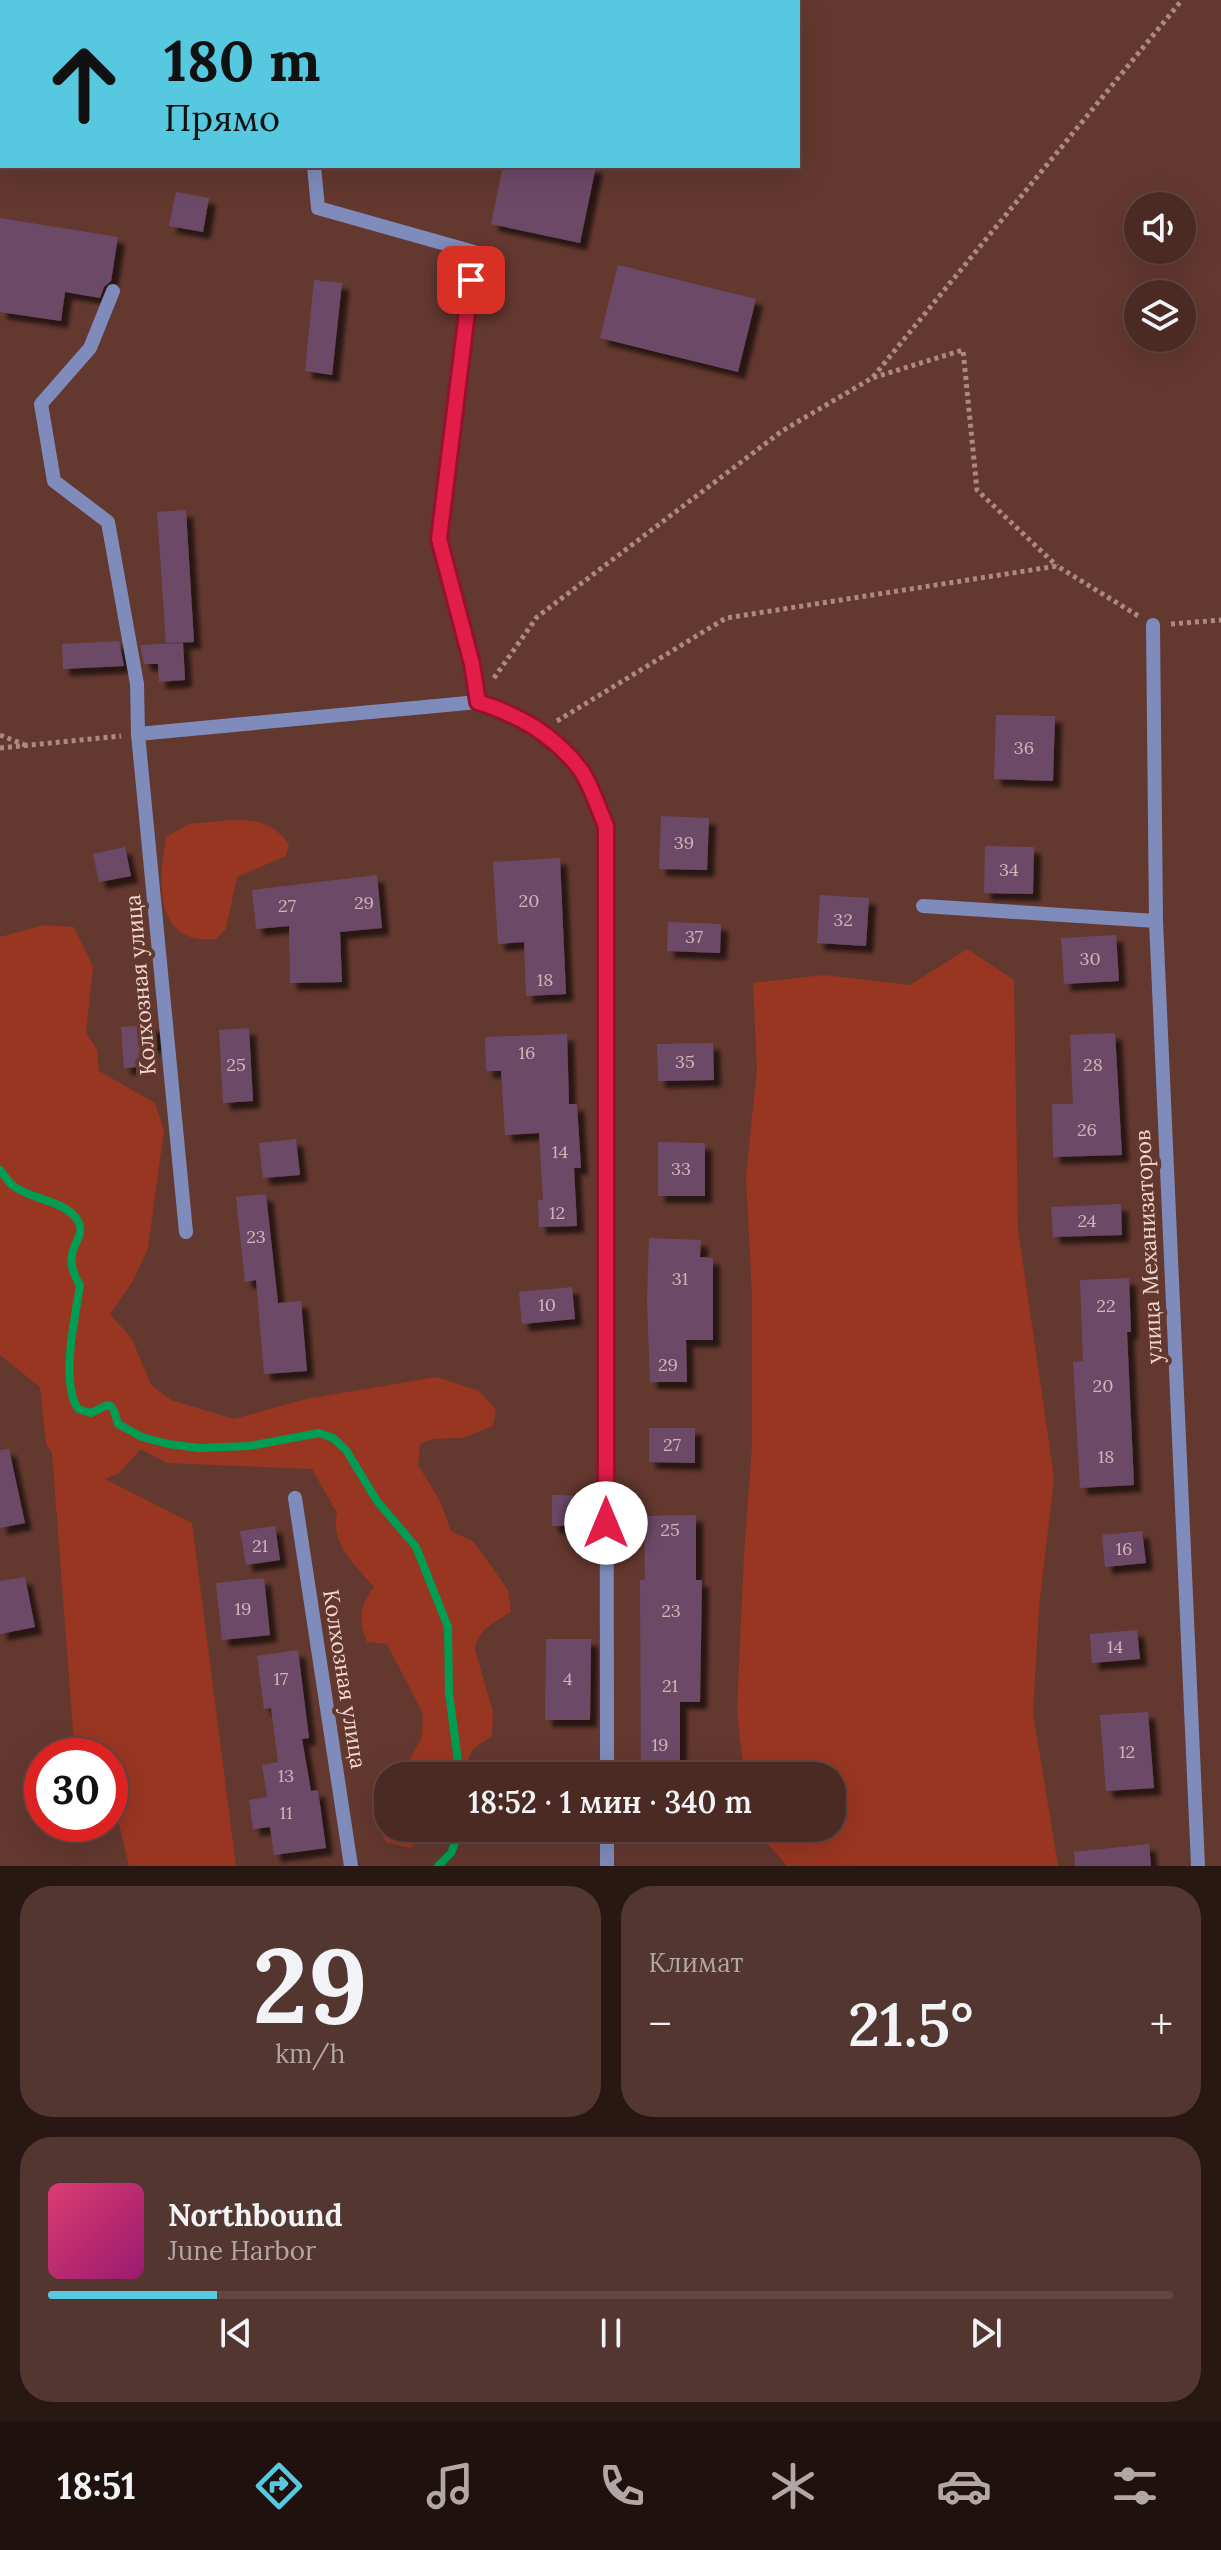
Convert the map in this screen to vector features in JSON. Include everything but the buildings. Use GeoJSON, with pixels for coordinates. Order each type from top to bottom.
{"type":"FeatureCollection","features":[{"type":"Feature","properties":{"kind":"street"},"geometry":{"type":"LineString","coordinates":[[314,168],[318,208],[474,252],[439,539],[472,664],[478,702]]}},
{"type":"Feature","properties":{"kind":"street","name":"Колхозная улица"},"geometry":{"type":"LineString","coordinates":[[113,291],[90,348],[41,404],[54,481],[108,522],[137,684],[138,734],[186,1232]]}},
{"type":"Feature","properties":{"kind":"street","name":"улица Механизаторов"},"geometry":{"type":"LineString","coordinates":[[1153,625],[1156,921],[1198,1866]]}},
{"type":"Feature","properties":{"kind":"street"},"geometry":{"type":"LineString","coordinates":[[138,734],[478,702],[508,711],[543,730],[581,771],[606,826],[607,1762]]}},
{"type":"Feature","properties":{"kind":"street"},"geometry":{"type":"LineString","coordinates":[[923,906],[1156,921]]}},
{"type":"Feature","properties":{"kind":"street","name":"Колхозная улица"},"geometry":{"type":"LineString","coordinates":[[295,1498],[351,1866]]}},
{"type":"Feature","properties":{"kind":"street"},"geometry":{"type":"LineString","coordinates":[[607,1842],[607,1866]]}},
{"type":"Feature","properties":{"kind":"path"},"geometry":{"type":"LineString","coordinates":[[872,378],[1182,0]]}},
{"type":"Feature","properties":{"kind":"path"},"geometry":{"type":"LineString","coordinates":[[478,702],[537,617],[782,431],[872,378],[963,350],[977,490],[1057,566],[1153,625],[1221,620]]}},
{"type":"Feature","properties":{"kind":"path"},"geometry":{"type":"LineString","coordinates":[[543,730],[726,618],[1057,566]]}},
{"type":"Feature","properties":{"kind":"path"},"geometry":{"type":"LineString","coordinates":[[0,748],[138,734]]}},
{"type":"Feature","properties":{"kind":"path"},"geometry":{"type":"LineString","coordinates":[[0,735],[26,745]]}},
{"type":"Feature","properties":{"kind":"shaded area"},"geometry":{"type":"Polygon","coordinates":[[[231,820],[256,822],[270,827],[289,844],[286,856],[237,877],[226,929],[216,939],[195,938],[180,932],[170,921],[164,906],[162,872],[166,837],[189,824],[231,820]]]}},
{"type":"Feature","properties":{"kind":"shaded area"},"geometry":{"type":"Polygon","coordinates":[[[44,925],[74,927],[93,967],[86,1032],[97,1050],[99,1071],[155,1103],[164,1130],[148,1248],[133,1281],[110,1314],[132,1339],[151,1385],[171,1400],[234,1419],[306,1399],[437,1377],[479,1391],[496,1410],[493,1426],[462,1438],[432,1439],[420,1444],[418,1465],[440,1501],[451,1531],[474,1542],[508,1590],[511,1612],[488,1627],[476,1643],[475,1650],[493,1712],[492,1736],[473,1749],[467,1762],[408,1762],[422,1737],[423,1714],[387,1644],[367,1642],[362,1613],[374,1587],[341,1544],[337,1535],[337,1513],[312,1469],[167,1463],[141,1449],[119,1473],[105,1479],[192,1523],[236,1866],[129,1866],[123,1842],[128,1842],[128,1738],[74,1738],[52,1452],[46,1444],[40,1387],[0,1355],[0,937],[44,925]]]}},
{"type":"Feature","properties":{"kind":"shaded area"},"geometry":{"type":"Polygon","coordinates":[[[967,949],[1014,980],[1018,1229],[1054,1478],[1039,1607],[1033,1714],[1058,1866],[787,1866],[766,1842],[846,1842],[846,1762],[742,1762],[737,1711],[752,1447],[752,1294],[746,1176],[757,1069],[753,983],[824,975],[910,985],[967,949]]]}},
{"type":"Feature","properties":{"kind":"shaded area"},"geometry":{"type":"Polygon","coordinates":[[[386,1842],[417,1842],[410,1848],[386,1842]]]}},
{"type":"Feature","properties":{"kind":"waterway"},"geometry":{"type":"LineString","coordinates":[[0,1170],[12,1185],[57,1204],[78,1221],[80,1234],[72,1262],[80,1285],[69,1366],[73,1397],[78,1409],[91,1413],[109,1405],[118,1424],[142,1437],[168,1444],[199,1448],[249,1446],[319,1433],[333,1438],[346,1450],[377,1501],[416,1547],[448,1627],[449,1693],[458,1762]]}},
{"type":"Feature","properties":{"kind":"waterway"},"geometry":{"type":"LineString","coordinates":[[438,1866],[451,1853],[455,1842]]}},
{"type":"Feature","properties":{"kind":"route"},"geometry":{"type":"LineString","coordinates":[[471,280],[439,539],[472,664],[478,702],[508,711],[543,730],[581,771],[606,826],[606,1523]]}}]}
